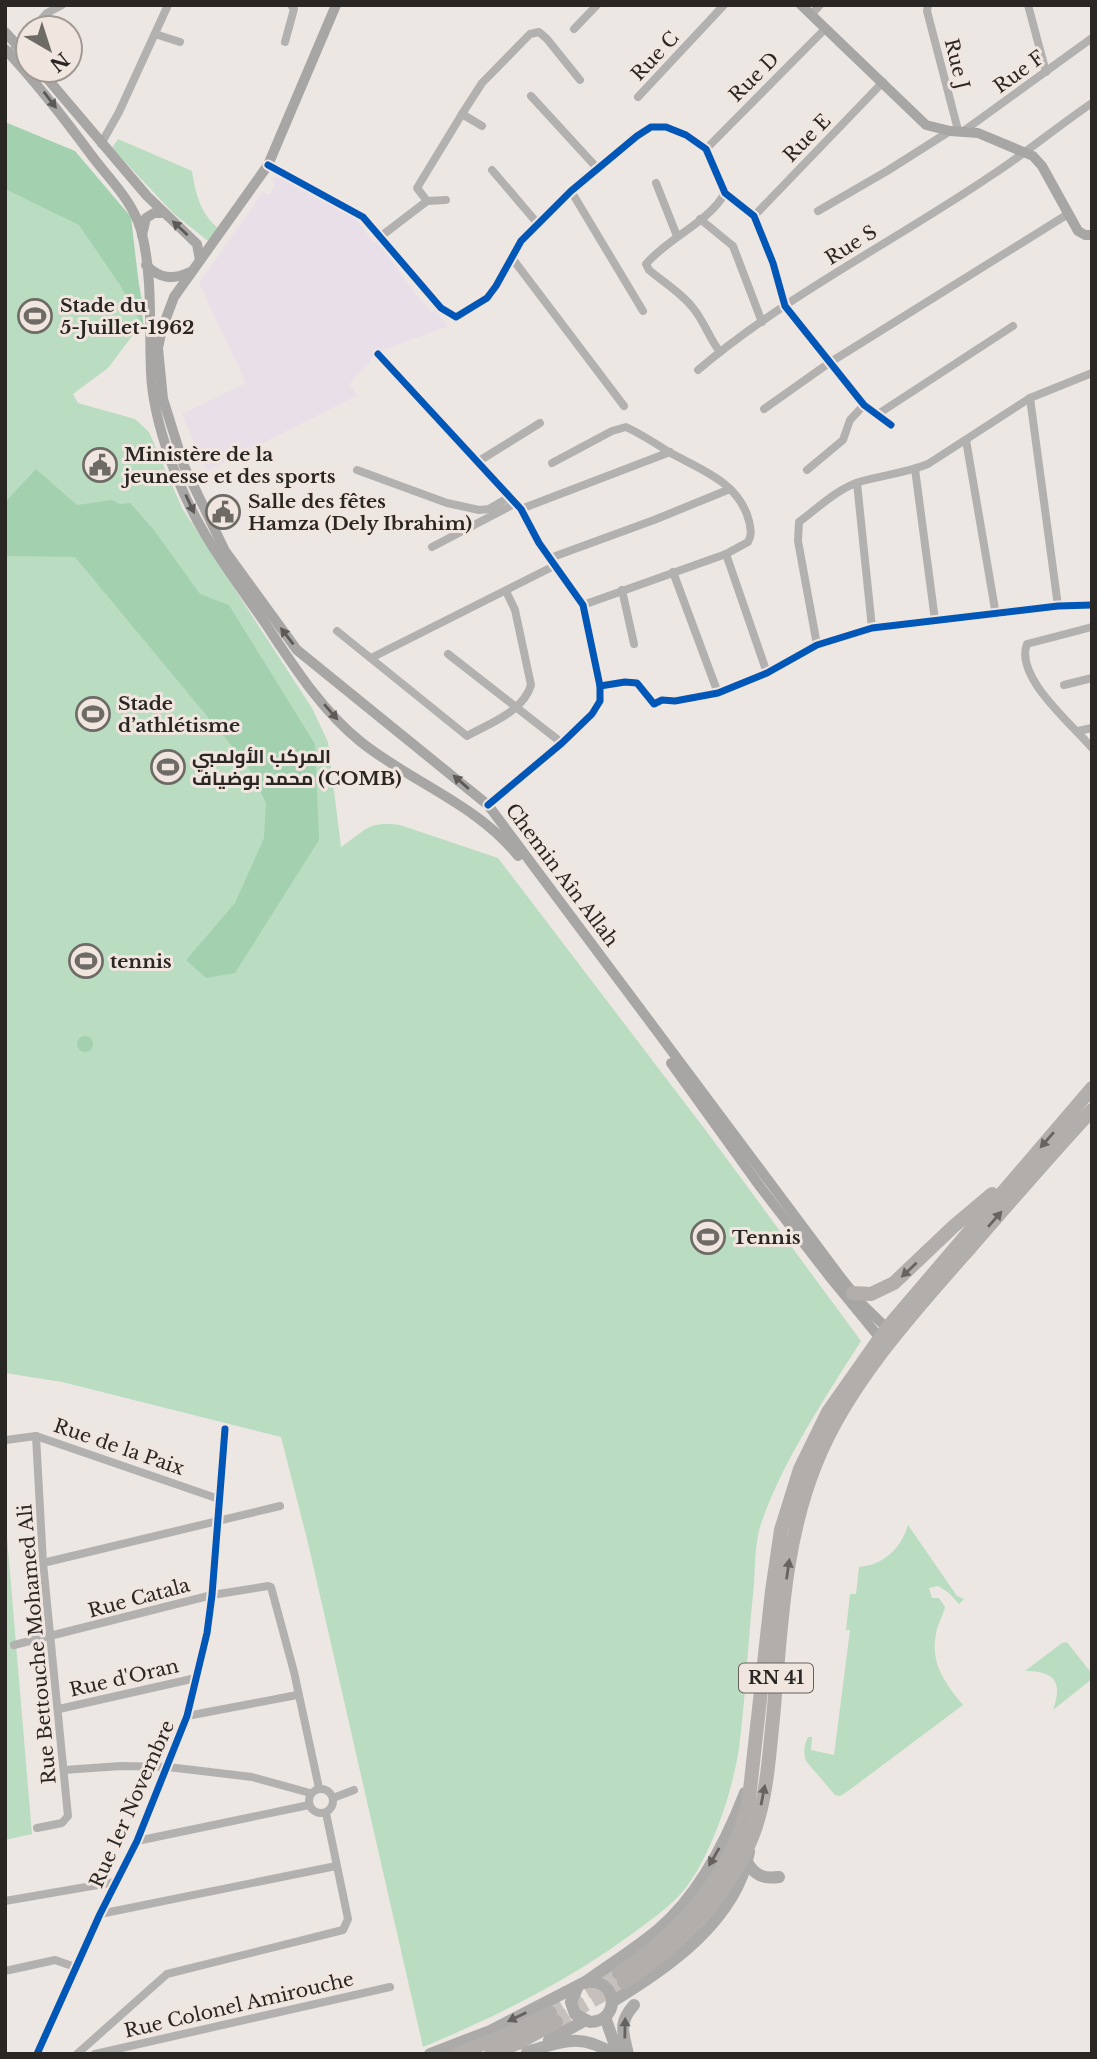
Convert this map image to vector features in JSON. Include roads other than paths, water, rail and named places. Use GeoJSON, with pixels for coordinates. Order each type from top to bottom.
{"type":"FeatureCollection","features":[{"type":"Feature","properties":{"kind":"highway","name":"RN 41"},"geometry":{"type":"LineString","coordinates":[[1092,1088],[1015,1176],[887,1337],[828,1412],[800,1469],[781,1530],[750,1798],[742,1825],[716,1878],[679,1925],[622,1978],[667,1952],[702,1916],[725,1886],[753,1835],[768,1770],[793,1533],[817,1460],[836,1422],[887,1337],[930,1293],[1092,1110]]}},
{"type":"Feature","properties":{"kind":"highway"},"geometry":{"type":"LineString","coordinates":[[853,1293],[871,1294],[894,1283],[954,1226],[1015,1176]]}},
{"type":"Feature","properties":{"kind":"highway"},"geometry":{"type":"LineString","coordinates":[[457,2054],[553,2017],[520,2042],[491,2054]]}},
{"type":"Feature","properties":{"kind":"main road"},"geometry":{"type":"LineString","coordinates":[[5,32],[11,49],[131,204],[142,238],[146,265],[159,276],[169,278],[182,276],[193,270],[268,165],[336,5]]}},
{"type":"Feature","properties":{"kind":"main road"},"geometry":{"type":"LineString","coordinates":[[801,5],[926,125],[993,139],[1038,160],[1077,231],[1092,235]]}},
{"type":"Feature","properties":{"kind":"main road"},"geometry":{"type":"LineString","coordinates":[[52,84],[147,196],[197,244],[200,260]]}},
{"type":"Feature","properties":{"kind":"main road"},"geometry":{"type":"LineString","coordinates":[[142,238],[146,218],[154,213],[164,213]]}},
{"type":"Feature","properties":{"kind":"main road"},"geometry":{"type":"LineString","coordinates":[[197,244],[212,244]]}},
{"type":"Feature","properties":{"kind":"main road","name":"Chemin Aîn Allah"},"geometry":{"type":"LineString","coordinates":[[146,265],[151,373],[184,466],[225,551],[297,650],[488,805],[887,1337]]}},
{"type":"Feature","properties":{"kind":"main road","name":"Chemin Aîn Allah"},"geometry":{"type":"LineString","coordinates":[[193,270],[174,297],[162,329],[158,348],[159,400],[170,455],[205,534],[313,692],[346,729],[388,762],[475,816],[511,848],[572,927],[761,1188],[887,1337]]}},
{"type":"Feature","properties":{"kind":"main road"},"geometry":{"type":"LineString","coordinates":[[313,692],[327,674]]}},
{"type":"Feature","properties":{"kind":"main road"},"geometry":{"type":"LineString","coordinates":[[475,816],[488,805]]}},
{"type":"Feature","properties":{"kind":"main road"},"geometry":{"type":"LineString","coordinates":[[430,2054],[490,2031],[581,1985],[644,1941],[685,1903],[729,1830],[753,1773]]}},
{"type":"Feature","properties":{"kind":"main road"},"geometry":{"type":"LineString","coordinates":[[612,2002],[661,1969],[705,1931],[733,1894],[747,1862],[753,1835]]}},
{"type":"Feature","properties":{"kind":"main road"},"geometry":{"type":"LineString","coordinates":[[747,1862],[757,1875],[779,1878]]}},
{"type":"Feature","properties":{"kind":"main road"},"geometry":{"type":"LineString","coordinates":[[525,2053],[587,2022],[605,2017],[610,2011],[611,1995],[597,1982],[581,1985],[572,1996],[572,2008],[587,2022],[615,2054]]}},
{"type":"Feature","properties":{"kind":"main road"},"geometry":{"type":"LineString","coordinates":[[628,2054],[623,2024],[634,2005]]}},
{"type":"Feature","properties":{"kind":"main road"},"geometry":{"type":"LineString","coordinates":[[605,2017],[615,2054]]}},
{"type":"Feature","properties":{"kind":"main road"},"geometry":{"type":"LineString","coordinates":[[525,2053],[565,2041],[582,2040],[595,2043],[615,2054]]}},
{"type":"Feature","properties":{"kind":"street"},"geometry":{"type":"LineString","coordinates":[[101,144],[119,112],[168,5]]}},
{"type":"Feature","properties":{"kind":"street"},"geometry":{"type":"LineString","coordinates":[[285,42],[293,9],[291,5]]}},
{"type":"Feature","properties":{"kind":"street"},"geometry":{"type":"LineString","coordinates":[[574,29],[597,5]]}},
{"type":"Feature","properties":{"kind":"street","name":"Rue C"},"geometry":{"type":"LineString","coordinates":[[638,97],[724,5]]}},
{"type":"Feature","properties":{"kind":"street"},"geometry":{"type":"LineString","coordinates":[[811,15],[820,5]]}},
{"type":"Feature","properties":{"kind":"street","name":"Rue J"},"geometry":{"type":"LineString","coordinates":[[928,5],[927,11],[958,130]]}},
{"type":"Feature","properties":{"kind":"street"},"geometry":{"type":"LineString","coordinates":[[1028,5],[1046,72]]}},
{"type":"Feature","properties":{"kind":"street","name":"Rue D"},"geometry":{"type":"LineString","coordinates":[[706,149],[826,28]]}},
{"type":"Feature","properties":{"kind":"street"},"geometry":{"type":"LineString","coordinates":[[427,201],[416,188],[482,83],[530,34],[539,32],[547,38],[580,80]]}},
{"type":"Feature","properties":{"kind":"street"},"geometry":{"type":"LineString","coordinates":[[155,34],[180,42]]}},
{"type":"Feature","properties":{"kind":"street","name":"Rue F"},"geometry":{"type":"LineString","coordinates":[[818,211],[958,130],[1092,38]]}},
{"type":"Feature","properties":{"kind":"street","name":"Rue E"},"geometry":{"type":"LineString","coordinates":[[754,216],[883,82]]}},
{"type":"Feature","properties":{"kind":"street"},"geometry":{"type":"LineString","coordinates":[[531,96],[598,169]]}},
{"type":"Feature","properties":{"kind":"street","name":"Rue S"},"geometry":{"type":"LineString","coordinates":[[698,370],[785,306],[995,174],[1092,103]]}},
{"type":"Feature","properties":{"kind":"street"},"geometry":{"type":"LineString","coordinates":[[462,114],[482,126]]}},
{"type":"Feature","properties":{"kind":"street"},"geometry":{"type":"LineString","coordinates":[[268,165],[363,217],[441,307],[456,317],[487,298],[521,241],[571,191],[651,127],[674,130],[706,149],[725,192],[754,216],[774,264],[785,306],[863,405],[891,425]]}},
{"type":"Feature","properties":{"kind":"street"},"geometry":{"type":"LineString","coordinates":[[492,170],[538,224]]}},
{"type":"Feature","properties":{"kind":"street"},"geometry":{"type":"LineString","coordinates":[[656,183],[677,236]]}},
{"type":"Feature","properties":{"kind":"street"},"geometry":{"type":"LineString","coordinates":[[571,191],[643,311]]}},
{"type":"Feature","properties":{"kind":"street"},"geometry":{"type":"LineString","coordinates":[[720,352],[708,337],[698,314],[690,304],[647,267],[648,261],[719,204],[725,192]]}},
{"type":"Feature","properties":{"kind":"street"},"geometry":{"type":"LineString","coordinates":[[380,237],[427,201],[446,200]]}},
{"type":"Feature","properties":{"kind":"street"},"geometry":{"type":"LineString","coordinates":[[764,409],[829,363],[1069,214]]}},
{"type":"Feature","properties":{"kind":"street"},"geometry":{"type":"LineString","coordinates":[[700,219],[733,246],[762,322]]}},
{"type":"Feature","properties":{"kind":"street"},"geometry":{"type":"LineString","coordinates":[[512,258],[624,406]]}},
{"type":"Feature","properties":{"kind":"street"},"geometry":{"type":"LineString","coordinates":[[878,414],[1013,327]]}},
{"type":"Feature","properties":{"kind":"street"},"geometry":{"type":"LineString","coordinates":[[378,354],[516,502],[552,562],[583,605],[600,686],[601,696],[596,710],[562,743],[488,805]]}},
{"type":"Feature","properties":{"kind":"street"},"geometry":{"type":"LineString","coordinates":[[817,645],[798,541],[799,522],[857,483],[915,470],[947,454],[1030,398],[1092,373]]}},
{"type":"Feature","properties":{"kind":"street"},"geometry":{"type":"LineString","coordinates":[[1030,398],[1058,606]]}},
{"type":"Feature","properties":{"kind":"street"},"geometry":{"type":"LineString","coordinates":[[807,470],[843,440],[850,420],[863,405]]}},
{"type":"Feature","properties":{"kind":"street"},"geometry":{"type":"LineString","coordinates":[[479,461],[540,423]]}},
{"type":"Feature","properties":{"kind":"street"},"geometry":{"type":"LineString","coordinates":[[552,463],[612,431],[626,427],[702,467],[730,489],[744,505],[751,529],[748,542],[726,554],[583,605]]}},
{"type":"Feature","properties":{"kind":"street"},"geometry":{"type":"LineString","coordinates":[[966,440],[996,615]]}},
{"type":"Feature","properties":{"kind":"street"},"geometry":{"type":"LineString","coordinates":[[357,470],[447,503],[484,510],[670,452]]}},
{"type":"Feature","properties":{"kind":"street"},"geometry":{"type":"LineString","coordinates":[[915,470],[935,620]]}},
{"type":"Feature","properties":{"kind":"street"},"geometry":{"type":"LineString","coordinates":[[857,483],[872,628]]}},
{"type":"Feature","properties":{"kind":"street"},"geometry":{"type":"LineString","coordinates":[[371,658],[506,591],[552,562],[730,489]]}},
{"type":"Feature","properties":{"kind":"street"},"geometry":{"type":"LineString","coordinates":[[432,547],[516,502]]}},
{"type":"Feature","properties":{"kind":"street"},"geometry":{"type":"LineString","coordinates":[[726,554],[768,673]]}},
{"type":"Feature","properties":{"kind":"street"},"geometry":{"type":"LineString","coordinates":[[673,572],[718,693]]}},
{"type":"Feature","properties":{"kind":"street"},"geometry":{"type":"LineString","coordinates":[[622,590],[634,644]]}},
{"type":"Feature","properties":{"kind":"street"},"geometry":{"type":"LineString","coordinates":[[337,631],[467,736],[518,707],[528,695],[531,685],[515,610],[506,591]]}},
{"type":"Feature","properties":{"kind":"street"},"geometry":{"type":"LineString","coordinates":[[600,686],[637,683],[654,704],[662,700],[675,701],[718,693],[768,673],[817,645],[872,628],[1058,606],[1092,605]]}},
{"type":"Feature","properties":{"kind":"street"},"geometry":{"type":"LineString","coordinates":[[1092,628],[1027,644],[1025,650],[1031,672],[1051,707],[1078,731],[1092,748]]}},
{"type":"Feature","properties":{"kind":"street"},"geometry":{"type":"LineString","coordinates":[[448,654],[562,743]]}},
{"type":"Feature","properties":{"kind":"street"},"geometry":{"type":"LineString","coordinates":[[1065,685],[1092,678]]}},
{"type":"Feature","properties":{"kind":"street"},"geometry":{"type":"LineString","coordinates":[[1078,731],[1092,728]]}},
{"type":"Feature","properties":{"kind":"street","name":"Rue 1er Novembre"},"geometry":{"type":"LineString","coordinates":[[37,2054],[75,1967],[137,1841],[187,1716],[207,1633],[219,1523],[225,1429]]}},
{"type":"Feature","properties":{"kind":"street","name":"Rue de la Paix"},"geometry":{"type":"LineString","coordinates":[[6,1440],[36,1436],[219,1499]]}},
{"type":"Feature","properties":{"kind":"street","name":"Rue Bettouche Mohamed Ali"},"geometry":{"type":"LineString","coordinates":[[36,1436],[43,1563],[68,1816],[66,1820],[37,1828]]}},
{"type":"Feature","properties":{"kind":"street"},"geometry":{"type":"LineString","coordinates":[[43,1563],[219,1523],[280,1506]]}},
{"type":"Feature","properties":{"kind":"street","name":"Rue Catala"},"geometry":{"type":"LineString","coordinates":[[14,1645],[212,1595],[268,1586],[271,1587],[294,1672],[297,1695]]}},
{"type":"Feature","properties":{"kind":"street","name":"Rue d'Oran"},"geometry":{"type":"LineString","coordinates":[[59,1709],[197,1678]]}},
{"type":"Feature","properties":{"kind":"street"},"geometry":{"type":"LineString","coordinates":[[187,1716],[297,1695],[319,1788]]}},
{"type":"Feature","properties":{"kind":"street"},"geometry":{"type":"LineString","coordinates":[[64,1770],[121,1766],[168,1767],[252,1777],[310,1794]]}},
{"type":"Feature","properties":{"kind":"street"},"geometry":{"type":"LineString","coordinates":[[309,1805],[318,1813],[326,1813],[332,1807],[333,1798],[325,1789],[319,1788],[310,1794]]}},
{"type":"Feature","properties":{"kind":"street"},"geometry":{"type":"LineString","coordinates":[[333,1798],[354,1790]]}},
{"type":"Feature","properties":{"kind":"street"},"geometry":{"type":"LineString","coordinates":[[309,1805],[310,1794]]}},
{"type":"Feature","properties":{"kind":"street"},"geometry":{"type":"LineString","coordinates":[[137,1841],[309,1805]]}},
{"type":"Feature","properties":{"kind":"street"},"geometry":{"type":"LineString","coordinates":[[77,2054],[167,1974],[340,1931],[346,1927],[348,1919],[326,1813]]}},
{"type":"Feature","properties":{"kind":"street"},"geometry":{"type":"LineString","coordinates":[[100,1914],[336,1866]]}},
{"type":"Feature","properties":{"kind":"street"},"geometry":{"type":"LineString","coordinates":[[5,1901],[115,1882]]}},
{"type":"Feature","properties":{"kind":"street"},"geometry":{"type":"LineString","coordinates":[[5,1971],[55,1960],[75,1967]]}},
{"type":"Feature","properties":{"kind":"street","name":"Rue Colonel Amirouche"},"geometry":{"type":"LineString","coordinates":[[95,2054],[390,1987]]}},
{"type":"Feature","properties":{"kind":"tunnel"},"geometry":{"type":"LineString","coordinates":[[550,2013],[619,1973]]}},
{"type":"Feature","properties":{"kind":"tunnel"},"geometry":{"type":"LineString","coordinates":[[556,2022],[624,1982]]}},
{"type":"Feature","properties":{"kind":"place","name":"Stade du 5-Juillet-1962"},"geometry":{"type":"Point","coordinates":[35,316]}},
{"type":"Feature","properties":{"kind":"place","name":"Ministère de la jeunesse et des sports"},"geometry":{"type":"Point","coordinates":[100,465]}},
{"type":"Feature","properties":{"kind":"place","name":"Salle des fêtes Hamza (Dely Ibrahim)"},"geometry":{"type":"Point","coordinates":[223,512]}},
{"type":"Feature","properties":{"kind":"place","name":"Stade d’athlétisme"},"geometry":{"type":"Point","coordinates":[93,714]}},
{"type":"Feature","properties":{"kind":"place","name":"المركب الأولمبي محمد بوضياف (COMB)"},"geometry":{"type":"Point","coordinates":[168,767]}},
{"type":"Feature","properties":{"kind":"place","name":"tennis"},"geometry":{"type":"Point","coordinates":[86,961]}},
{"type":"Feature","properties":{"kind":"place","name":"Tennis"},"geometry":{"type":"Point","coordinates":[708,1237]}}]}
